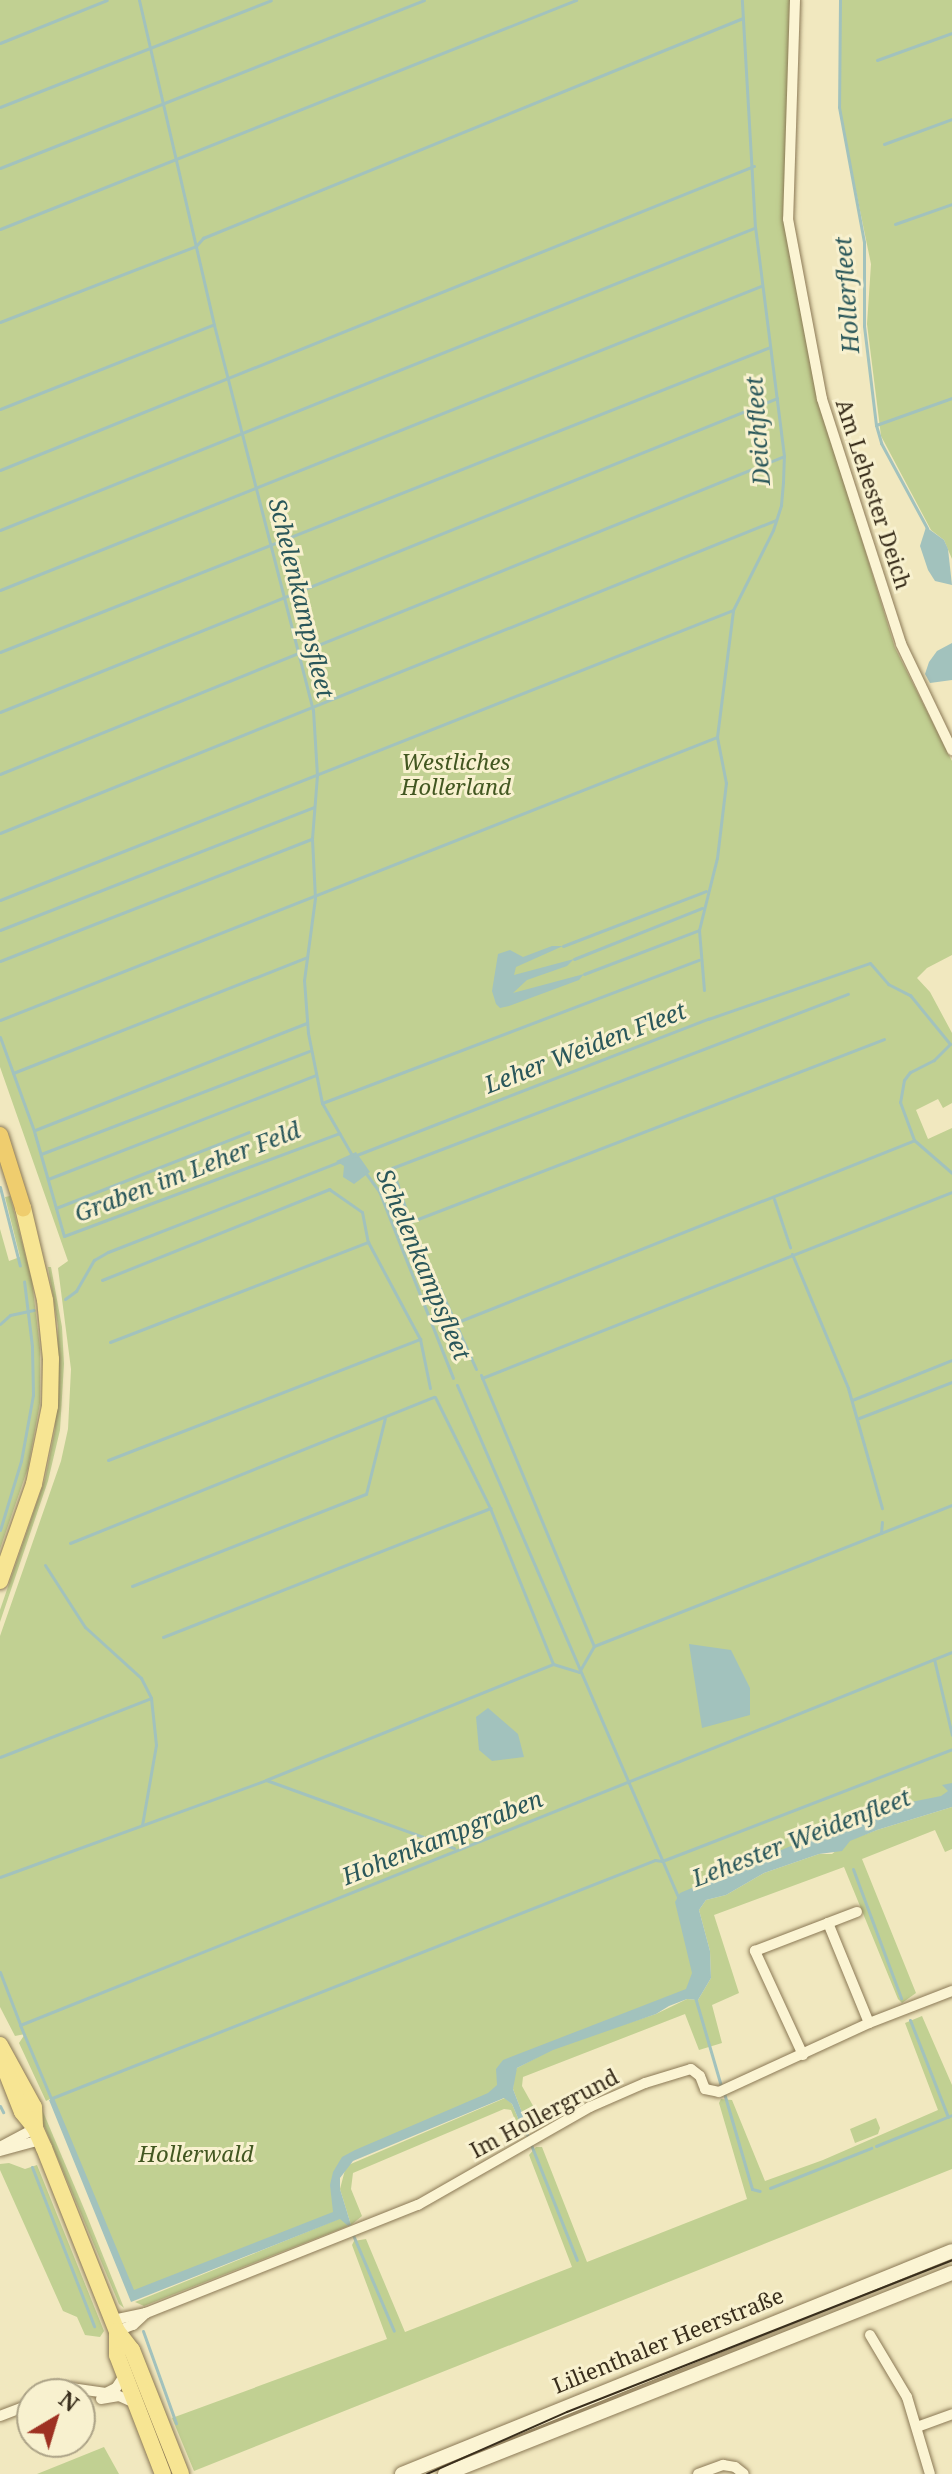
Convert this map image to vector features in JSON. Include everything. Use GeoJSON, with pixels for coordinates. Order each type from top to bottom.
{"type":"FeatureCollection","features":[{"type":"Feature","properties":{"kind":"highway"},"geometry":{"type":"LineString","coordinates":[[0,1135],[23,1208]]}},
{"type":"Feature","properties":{"kind":"main road"},"geometry":{"type":"LineString","coordinates":[[0,1581],[34,1484],[50,1406],[51,1359],[45,1300],[23,1208]]}},
{"type":"Feature","properties":{"kind":"main road"},"geometry":{"type":"LineString","coordinates":[[0,2045],[34,2107],[37,2134]]}},
{"type":"Feature","properties":{"kind":"main road"},"geometry":{"type":"LineString","coordinates":[[0,2056],[22,2112],[37,2134],[115,2326],[132,2350],[181,2474]]}},
{"type":"Feature","properties":{"kind":"main road","name":"Lilienthaler Heerstraße"},"geometry":{"type":"LineString","coordinates":[[402,2474],[952,2251]]}},
{"type":"Feature","properties":{"kind":"main road","name":"Lilienthaler Heerstraße"},"geometry":{"type":"LineString","coordinates":[[445,2474],[952,2273]]}},
{"type":"Feature","properties":{"kind":"main road"},"geometry":{"type":"LineString","coordinates":[[115,2326],[117,2355],[163,2474]]}},
{"type":"Feature","properties":{"kind":"street","name":"Am Lehester Deich"},"geometry":{"type":"LineString","coordinates":[[795,0],[788,219],[822,399],[901,644],[925,701],[952,750]]}},
{"type":"Feature","properties":{"kind":"street"},"geometry":{"type":"LineString","coordinates":[[803,2055],[755,1951],[857,1912]]}},
{"type":"Feature","properties":{"kind":"street"},"geometry":{"type":"LineString","coordinates":[[828,1923],[869,2023]]}},
{"type":"Feature","properties":{"kind":"street","name":"Im Hollergrund"},"geometry":{"type":"LineString","coordinates":[[115,2326],[133,2325],[146,2313],[418,2205],[590,2107],[682,2070],[696,2071],[705,2089],[723,2091],[869,2023],[952,1991]]}},
{"type":"Feature","properties":{"kind":"street"},"geometry":{"type":"LineString","coordinates":[[0,2149],[37,2134]]}},
{"type":"Feature","properties":{"kind":"street"},"geometry":{"type":"LineString","coordinates":[[870,2335],[904,2390],[930,2474]]}},
{"type":"Feature","properties":{"kind":"street"},"geometry":{"type":"LineString","coordinates":[[96,2392],[106,2393],[116,2388],[124,2376]]}},
{"type":"Feature","properties":{"kind":"street"},"geometry":{"type":"LineString","coordinates":[[96,2398],[119,2396],[135,2403]]}},
{"type":"Feature","properties":{"kind":"street"},"geometry":{"type":"LineString","coordinates":[[917,2427],[952,2414]]}},
{"type":"Feature","properties":{"kind":"street"},"geometry":{"type":"LineString","coordinates":[[698,2474],[723,2465],[735,2467],[744,2474]]}},
{"type":"Feature","properties":{"kind":"green space","name":"Westliches Hollerland"},"geometry":{"type":"Polygon","coordinates":[[[0,0],[791,0],[785,218],[843,478],[895,648],[952,761],[952,955],[927,968],[917,978],[930,992],[952,1033],[952,1103],[943,1108],[938,1099],[916,1110],[928,1139],[952,1128],[952,1794],[683,1900],[707,1967],[694,1994],[579,2039],[656,2014],[687,1999],[698,2000],[711,1978],[710,1951],[699,1910],[706,1900],[726,1895],[764,1873],[819,1854],[832,1854],[850,1840],[952,1807],[952,1849],[945,1852],[935,1830],[862,1859],[916,1993],[902,2003],[898,1999],[844,1867],[714,1915],[739,1993],[712,2005],[722,2043],[699,2050],[685,2014],[523,2077],[522,2086],[541,2120],[528,2128],[513,2089],[514,2074],[517,2068],[553,2049],[513,2064],[505,2089],[346,2160],[337,2174],[341,2215],[131,2296],[50,2099],[46,2101],[19,2043],[25,2034],[15,2036],[0,2007],[0,1636],[61,1461],[68,1429],[71,1369],[58,1268],[68,1261],[0,1067],[0,0]]]}},
{"type":"Feature","properties":{"kind":"green space"},"geometry":{"type":"Polygon","coordinates":[[[840,0],[952,0],[952,559],[944,540],[931,530],[881,436],[867,324],[871,264],[841,118],[840,0]]]}},
{"type":"Feature","properties":{"kind":"green space"},"geometry":{"type":"Polygon","coordinates":[[[10,1196],[32,1281],[40,1348],[40,1403],[28,1468],[0,1549],[0,1229],[9,1261],[20,1257],[5,1197],[10,1196]]]}},
{"type":"Feature","properties":{"kind":"green space"},"geometry":{"type":"Polygon","coordinates":[[[48,1267],[51,1267],[62,1327],[64,1364],[60,1430],[48,1481],[0,1622],[0,1610],[45,1479],[55,1429],[58,1326],[48,1267]]]}},
{"type":"Feature","properties":{"kind":"green space"},"geometry":{"type":"Polygon","coordinates":[[[922,2016],[952,2085],[952,2169],[194,2471],[172,2418],[387,2339],[352,2245],[354,2241],[366,2239],[405,2332],[572,2267],[529,2155],[536,2147],[542,2147],[587,2262],[747,2199],[719,2103],[721,2099],[732,2100],[765,2181],[823,2160],[938,2110],[905,2023],[922,2016]]]}},
{"type":"Feature","properties":{"kind":"green space"},"geometry":{"type":"Polygon","coordinates":[[[505,2098],[512,2104],[523,2130],[520,2132],[511,2110],[504,2109],[353,2173],[351,2189],[362,2216],[351,2225],[340,2189],[346,2166],[505,2098]]]}},
{"type":"Feature","properties":{"kind":"green space"},"geometry":{"type":"Polygon","coordinates":[[[41,2107],[124,2308],[119,2304],[37,2109],[41,2107]]]}},
{"type":"Feature","properties":{"kind":"green space"},"geometry":{"type":"Polygon","coordinates":[[[876,2118],[880,2128],[878,2134],[855,2143],[850,2129],[876,2118]]]}},
{"type":"Feature","properties":{"kind":"green space"},"geometry":{"type":"Polygon","coordinates":[[[9,2163],[25,2169],[37,2165],[104,2331],[100,2337],[85,2335],[77,2317],[63,2311],[0,2170],[0,2164],[9,2163]]]}},
{"type":"Feature","properties":{"kind":"green space"},"geometry":{"type":"Polygon","coordinates":[[[341,2218],[348,2226],[144,2306],[135,2302],[341,2218]]]}},
{"type":"Feature","properties":{"kind":"green space"},"geometry":{"type":"Polygon","coordinates":[[[104,2447],[119,2474],[37,2474],[77,2458],[96,2458],[96,2450],[104,2447]]]}},
{"type":"Feature","properties":{"kind":"water"},"geometry":{"type":"Polygon","coordinates":[[[926,527],[944,540],[952,585],[935,581],[928,570],[920,546],[926,527]]]}},
{"type":"Feature","properties":{"kind":"water"},"geometry":{"type":"Polygon","coordinates":[[[952,643],[952,680],[930,683],[925,674],[929,662],[937,651],[952,643]]]}},
{"type":"Feature","properties":{"kind":"water"},"geometry":{"type":"Polygon","coordinates":[[[552,946],[563,946],[516,967],[514,975],[574,959],[567,966],[527,980],[513,993],[584,974],[579,980],[500,1008],[492,991],[498,954],[510,950],[523,957],[552,946]]]}},
{"type":"Feature","properties":{"kind":"water"},"geometry":{"type":"Polygon","coordinates":[[[356,1152],[370,1172],[354,1184],[343,1177],[344,1166],[336,1161],[356,1152]]]}},
{"type":"Feature","properties":{"kind":"water"},"geometry":{"type":"Polygon","coordinates":[[[689,1644],[731,1650],[750,1688],[750,1715],[702,1728],[689,1644]]]}},
{"type":"Feature","properties":{"kind":"water"},"geometry":{"type":"Polygon","coordinates":[[[488,1708],[518,1734],[524,1757],[492,1761],[479,1750],[476,1717],[488,1708]]]}},
{"type":"Feature","properties":{"kind":"water"},"geometry":{"type":"Polygon","coordinates":[[[952,1783],[952,1807],[877,1830],[850,1841],[842,1851],[819,1854],[764,1873],[726,1895],[706,1900],[699,1910],[710,1951],[711,1978],[698,2000],[687,1999],[656,2014],[553,2050],[517,2068],[513,2089],[528,2128],[523,2130],[512,2104],[504,2098],[353,2161],[340,2178],[340,2189],[351,2225],[340,2219],[131,2302],[49,2100],[54,2098],[134,2290],[333,2212],[330,2185],[342,2157],[488,2093],[497,2085],[496,2069],[503,2060],[686,1989],[692,1973],[675,1902],[680,1893],[885,1806],[889,1805],[889,1814],[911,1802],[941,1796],[948,1791],[942,1785],[952,1783]]]}},
{"type":"Feature","properties":{"kind":"waterway"},"geometry":{"type":"LineString","coordinates":[[0,43],[107,0]]}},
{"type":"Feature","properties":{"kind":"waterway","name":"Schelenkampsfleet"},"geometry":{"type":"LineString","coordinates":[[139,0],[214,325],[313,710],[317,775],[312,839],[315,898],[304,980],[308,1033],[322,1103],[353,1157]]}},
{"type":"Feature","properties":{"kind":"waterway"},"geometry":{"type":"LineString","coordinates":[[0,107],[271,0]]}},
{"type":"Feature","properties":{"kind":"waterway"},"geometry":{"type":"LineString","coordinates":[[0,168],[424,0]]}},
{"type":"Feature","properties":{"kind":"waterway"},"geometry":{"type":"LineString","coordinates":[[0,229],[576,0]]}},
{"type":"Feature","properties":{"kind":"waterway","name":"Deichfleet"},"geometry":{"type":"LineString","coordinates":[[704,990],[699,930],[717,858],[726,783],[717,737],[733,610],[773,530],[781,505],[784,456],[755,228],[742,0]]}},
{"type":"Feature","properties":{"kind":"waterway","name":"Hollerfleet"},"geometry":{"type":"LineString","coordinates":[[840,0],[839,107],[864,242],[864,326],[876,425],[881,443],[927,528]]}},
{"type":"Feature","properties":{"kind":"waterway"},"geometry":{"type":"LineString","coordinates":[[0,322],[196,246],[203,238],[743,18]]}},
{"type":"Feature","properties":{"kind":"waterway"},"geometry":{"type":"LineString","coordinates":[[877,60],[952,33]]}},
{"type":"Feature","properties":{"kind":"waterway"},"geometry":{"type":"LineString","coordinates":[[884,144],[952,119]]}},
{"type":"Feature","properties":{"kind":"waterway"},"geometry":{"type":"LineString","coordinates":[[0,470],[754,166]]}},
{"type":"Feature","properties":{"kind":"waterway"},"geometry":{"type":"LineString","coordinates":[[895,224],[952,204]]}},
{"type":"Feature","properties":{"kind":"waterway"},"geometry":{"type":"LineString","coordinates":[[0,530],[754,228]]}},
{"type":"Feature","properties":{"kind":"waterway"},"geometry":{"type":"LineString","coordinates":[[0,590],[761,286]]}},
{"type":"Feature","properties":{"kind":"waterway"},"geometry":{"type":"LineString","coordinates":[[0,409],[212,325]]}},
{"type":"Feature","properties":{"kind":"waterway"},"geometry":{"type":"LineString","coordinates":[[0,652],[770,347]]}},
{"type":"Feature","properties":{"kind":"waterway"},"geometry":{"type":"LineString","coordinates":[[0,712],[777,398]]}},
{"type":"Feature","properties":{"kind":"waterway"},"geometry":{"type":"LineString","coordinates":[[876,425],[952,398]]}},
{"type":"Feature","properties":{"kind":"waterway"},"geometry":{"type":"LineString","coordinates":[[0,774],[782,457]]}},
{"type":"Feature","properties":{"kind":"waterway"},"geometry":{"type":"LineString","coordinates":[[0,833],[776,520]]}},
{"type":"Feature","properties":{"kind":"waterway"},"geometry":{"type":"LineString","coordinates":[[0,900],[733,610]]}},
{"type":"Feature","properties":{"kind":"waterway"},"geometry":{"type":"LineString","coordinates":[[0,1020],[717,737]]}},
{"type":"Feature","properties":{"kind":"waterway"},"geometry":{"type":"LineString","coordinates":[[0,930],[314,807]]}},
{"type":"Feature","properties":{"kind":"waterway"},"geometry":{"type":"LineString","coordinates":[[0,961],[312,839]]}},
{"type":"Feature","properties":{"kind":"waterway"},"geometry":{"type":"LineString","coordinates":[[563,946],[706,891]]}},
{"type":"Feature","properties":{"kind":"waterway"},"geometry":{"type":"LineString","coordinates":[[574,959],[702,908]]}},
{"type":"Feature","properties":{"kind":"waterway"},"geometry":{"type":"LineString","coordinates":[[584,974],[699,930]]}},
{"type":"Feature","properties":{"kind":"waterway"},"geometry":{"type":"LineString","coordinates":[[13,1073],[307,957]]}},
{"type":"Feature","properties":{"kind":"waterway"},"geometry":{"type":"LineString","coordinates":[[322,1103],[699,960]]}},
{"type":"Feature","properties":{"kind":"waterway","name":"Leher Weiden Fleet"},"geometry":{"type":"LineString","coordinates":[[354,1156],[708,1019],[870,963],[888,984],[910,995],[950,1044],[934,1060],[910,1072],[904,1080],[900,1102],[914,1140],[952,1173]]}},
{"type":"Feature","properties":{"kind":"waterway"},"geometry":{"type":"LineString","coordinates":[[476,1369],[410,1222],[392,1168],[848,994]]}},
{"type":"Feature","properties":{"kind":"waterway"},"geometry":{"type":"LineString","coordinates":[[35,1130],[307,1023]]}},
{"type":"Feature","properties":{"kind":"waterway","name":"Graben im Leher Feld"},"geometry":{"type":"LineString","coordinates":[[0,1037],[34,1131],[64,1236],[339,1133]]}},
{"type":"Feature","properties":{"kind":"waterway"},"geometry":{"type":"LineString","coordinates":[[410,1222],[884,1039]]}},
{"type":"Feature","properties":{"kind":"waterway"},"geometry":{"type":"LineString","coordinates":[[41,1154],[309,1051]]}},
{"type":"Feature","properties":{"kind":"waterway"},"geometry":{"type":"LineString","coordinates":[[48,1179],[316,1075]]}},
{"type":"Feature","properties":{"kind":"waterway"},"geometry":{"type":"LineString","coordinates":[[56,1208],[249,1132]]}},
{"type":"Feature","properties":{"kind":"waterway"},"geometry":{"type":"LineString","coordinates":[[455,1323],[914,1140]]}},
{"type":"Feature","properties":{"kind":"waterway","name":"Leher Weiden Fleet"},"geometry":{"type":"LineString","coordinates":[[65,1299],[76,1291],[94,1260],[108,1252],[339,1162]]}},
{"type":"Feature","properties":{"kind":"waterway","name":"Schelenkampsfleet"},"geometry":{"type":"LineString","coordinates":[[365,1172],[379,1191],[453,1378]]}},
{"type":"Feature","properties":{"kind":"waterway"},"geometry":{"type":"LineString","coordinates":[[0,1187],[20,1266]]}},
{"type":"Feature","properties":{"kind":"waterway"},"geometry":{"type":"LineString","coordinates":[[102,1280],[329,1189],[362,1212],[368,1242],[420,1339],[430,1388]]}},
{"type":"Feature","properties":{"kind":"waterway"},"geometry":{"type":"LineString","coordinates":[[482,1378],[952,1192]]}},
{"type":"Feature","properties":{"kind":"waterway"},"geometry":{"type":"LineString","coordinates":[[774,1199],[790,1247]]}},
{"type":"Feature","properties":{"kind":"waterway"},"geometry":{"type":"LineString","coordinates":[[110,1342],[368,1242]]}},
{"type":"Feature","properties":{"kind":"waterway"},"geometry":{"type":"LineString","coordinates":[[792,1254],[848,1388],[882,1508]]}},
{"type":"Feature","properties":{"kind":"waterway"},"geometry":{"type":"LineString","coordinates":[[0,1530],[21,1461],[33,1395],[32,1346],[24,1281]]}},
{"type":"Feature","properties":{"kind":"waterway"},"geometry":{"type":"LineString","coordinates":[[0,1324],[10,1315],[33,1310]]}},
{"type":"Feature","properties":{"kind":"waterway"},"geometry":{"type":"LineString","coordinates":[[108,1460],[420,1339]]}},
{"type":"Feature","properties":{"kind":"waterway"},"geometry":{"type":"LineString","coordinates":[[852,1400],[952,1360]]}},
{"type":"Feature","properties":{"kind":"waterway"},"geometry":{"type":"LineString","coordinates":[[481,1375],[594,1646]]}},
{"type":"Feature","properties":{"kind":"waterway"},"geometry":{"type":"LineString","coordinates":[[859,1418],[952,1382]]}},
{"type":"Feature","properties":{"kind":"waterway","name":"Schelenkampsfleet"},"geometry":{"type":"LineString","coordinates":[[457,1385],[679,1899]]}},
{"type":"Feature","properties":{"kind":"waterway"},"geometry":{"type":"LineString","coordinates":[[70,1543],[434,1397]]}},
{"type":"Feature","properties":{"kind":"waterway"},"geometry":{"type":"LineString","coordinates":[[435,1397],[490,1508],[553,1664]]}},
{"type":"Feature","properties":{"kind":"waterway"},"geometry":{"type":"LineString","coordinates":[[132,1586],[366,1494],[385,1418]]}},
{"type":"Feature","properties":{"kind":"waterway"},"geometry":{"type":"LineString","coordinates":[[0,1877],[266,1780],[553,1664],[579,1672],[594,1646],[952,1505]]}},
{"type":"Feature","properties":{"kind":"waterway"},"geometry":{"type":"LineString","coordinates":[[163,1637],[490,1508]]}},
{"type":"Feature","properties":{"kind":"waterway"},"geometry":{"type":"LineString","coordinates":[[881,1533],[882,1522]]}},
{"type":"Feature","properties":{"kind":"waterway"},"geometry":{"type":"LineString","coordinates":[[45,1565],[85,1627],[141,1678],[151,1698],[156,1745],[142,1825]]}},
{"type":"Feature","properties":{"kind":"waterway","name":"Hohenkampgraben"},"geometry":{"type":"LineString","coordinates":[[53,2103],[20,2025],[952,1652]]}},
{"type":"Feature","properties":{"kind":"waterway"},"geometry":{"type":"LineString","coordinates":[[934,1659],[952,1735]]}},
{"type":"Feature","properties":{"kind":"waterway"},"geometry":{"type":"LineString","coordinates":[[0,1757],[151,1698]]}},
{"type":"Feature","properties":{"kind":"waterway"},"geometry":{"type":"LineString","coordinates":[[52,2098],[655,1860],[662,1861],[952,1749]]}},
{"type":"Feature","properties":{"kind":"waterway"},"geometry":{"type":"LineString","coordinates":[[266,1780],[454,1848]]}},
{"type":"Feature","properties":{"kind":"waterway"},"geometry":{"type":"LineString","coordinates":[[853,1869],[901,1998]]}},
{"type":"Feature","properties":{"kind":"waterway"},"geometry":{"type":"LineString","coordinates":[[0,1972],[20,2024]]}},
{"type":"Feature","properties":{"kind":"waterway"},"geometry":{"type":"LineString","coordinates":[[695,1997],[721,2086]]}},
{"type":"Feature","properties":{"kind":"waterway"},"geometry":{"type":"LineString","coordinates":[[910,2020],[948,2117]]}},
{"type":"Feature","properties":{"kind":"waterway"},"geometry":{"type":"LineString","coordinates":[[724,2093],[752,2189],[760,2191]]}},
{"type":"Feature","properties":{"kind":"waterway","name":"Lehester Weidenfleet"},"geometry":{"type":"LineString","coordinates":[[0,2106],[3,2112]]}},
{"type":"Feature","properties":{"kind":"waterway"},"geometry":{"type":"LineString","coordinates":[[876,2146],[952,2115]]}},
{"type":"Feature","properties":{"kind":"waterway"},"geometry":{"type":"LineString","coordinates":[[524,2127],[577,2260]]}},
{"type":"Feature","properties":{"kind":"waterway"},"geometry":{"type":"LineString","coordinates":[[770,2188],[871,2148]]}},
{"type":"Feature","properties":{"kind":"waterway"},"geometry":{"type":"LineString","coordinates":[[32,2167],[94,2326]]}},
{"type":"Feature","properties":{"kind":"waterway"},"geometry":{"type":"LineString","coordinates":[[353,2235],[394,2331]]}},
{"type":"Feature","properties":{"kind":"waterway"},"geometry":{"type":"LineString","coordinates":[[143,2331],[176,2423]]}},
{"type":"Feature","properties":{"kind":"tram line"},"geometry":{"type":"LineString","coordinates":[[427,2474],[567,2412],[952,2260]]}},
{"type":"Feature","properties":{"kind":"park label","name":"Hollerwald"},"geometry":{"type":"Point","coordinates":[196,2154]}}]}
